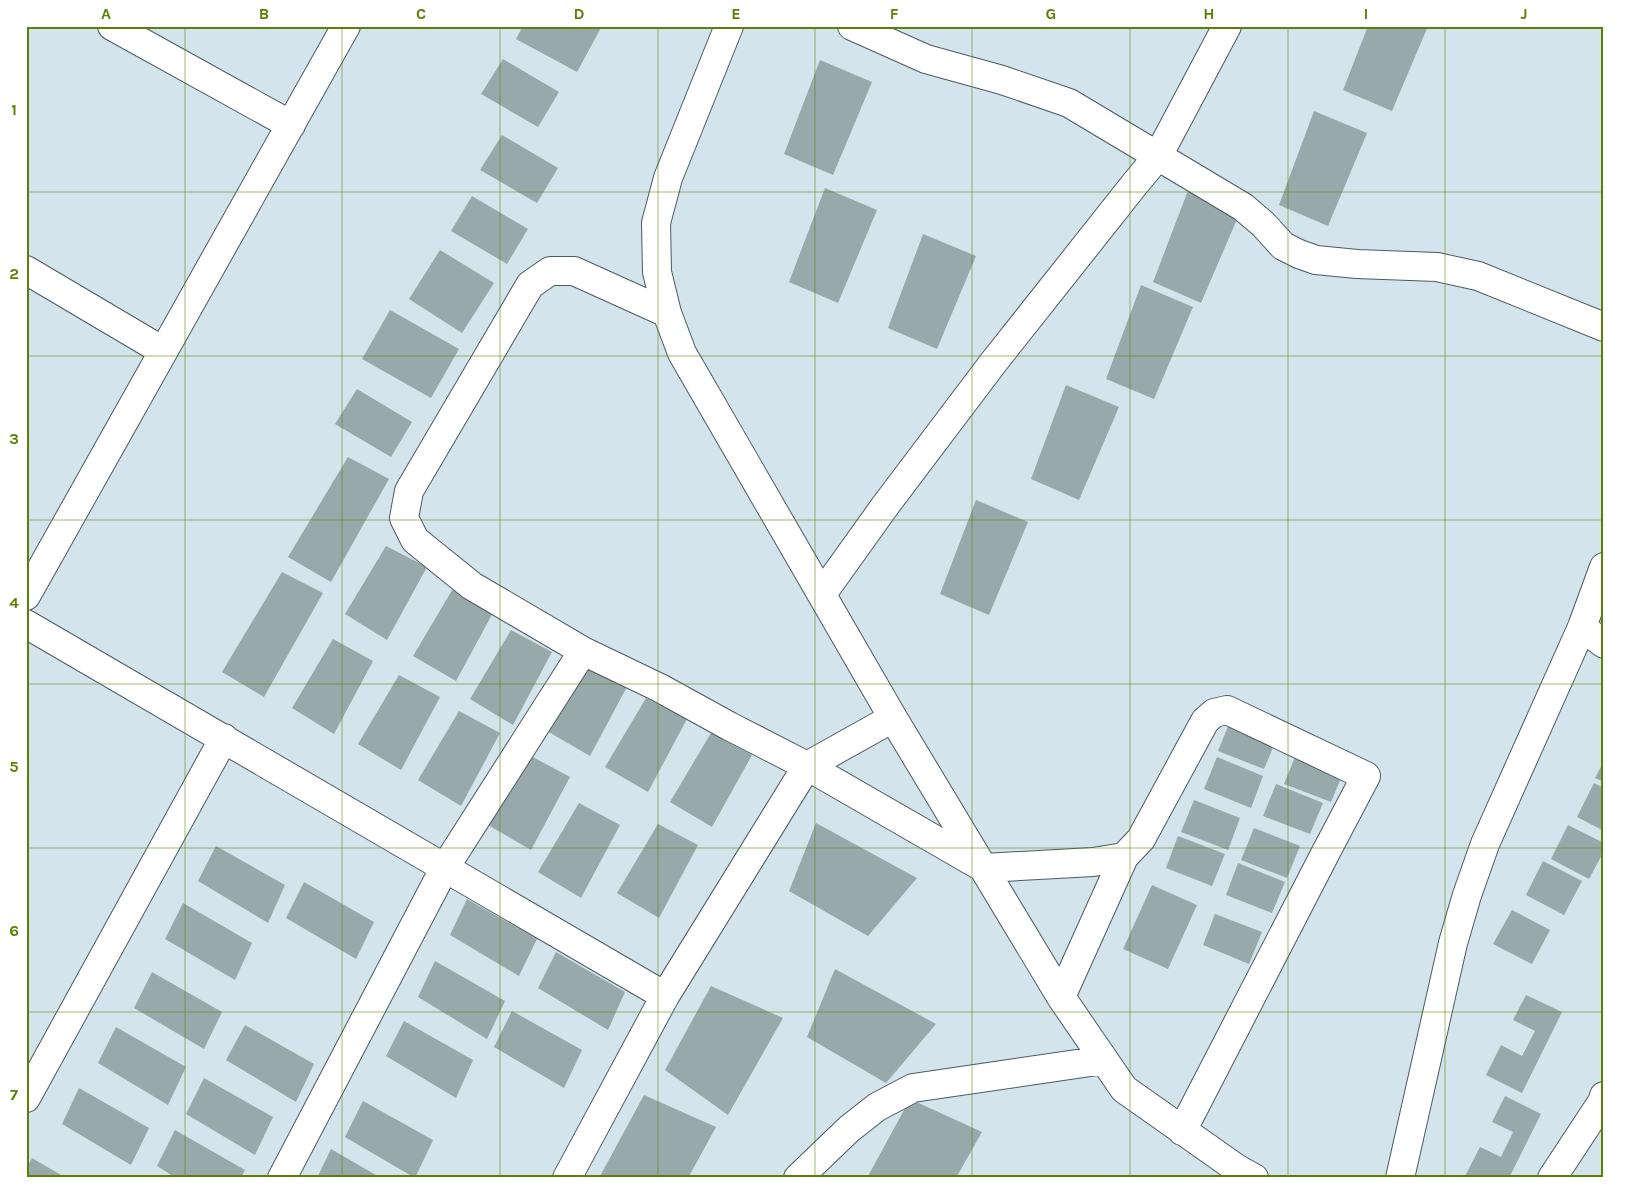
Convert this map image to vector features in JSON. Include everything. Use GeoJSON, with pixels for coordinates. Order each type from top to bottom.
{"type":"FeatureCollection","features":[{"type":"Feature","properties":{"kind":"street"},"geometry":{"type":"LineString","coordinates":[[112,26],[291,125]]}},
{"type":"Feature","properties":{"kind":"street"},"geometry":{"type":"LineString","coordinates":[[26,596],[34,563],[163,351],[346,26]]}},
{"type":"Feature","properties":{"kind":"street"},"geometry":{"type":"LineString","coordinates":[[729,26],[668,178],[656,222],[657,272],[667,313],[682,353],[893,718],[1061,997],[1124,1089],[1240,1175]]}},
{"type":"Feature","properties":{"kind":"street"},"geometry":{"type":"LineString","coordinates":[[852,26],[926,60],[1002,80],[1069,103],[1243,207],[1263,224],[1283,246],[1299,254],[1316,260],[1357,264],[1437,266],[1478,276],[1604,327]]}},
{"type":"Feature","properties":{"kind":"street"},"geometry":{"type":"LineString","coordinates":[[822,594],[885,506],[993,363],[1158,156],[1227,26]]}},
{"type":"Feature","properties":{"kind":"street"},"geometry":{"type":"LineString","coordinates":[[26,270],[163,351]]}},
{"type":"Feature","properties":{"kind":"street"},"geometry":{"type":"LineString","coordinates":[[667,313],[574,271],[550,271],[530,285],[409,491],[404,518],[415,540],[472,586],[583,651],[660,688],[807,766],[984,868],[1093,862],[1124,857]]}},
{"type":"Feature","properties":{"kind":"street"},"geometry":{"type":"LineString","coordinates":[[1400,1178],[1453,943],[1468,894],[1485,844],[1582,627],[1604,567]]}},
{"type":"Feature","properties":{"kind":"street"},"geometry":{"type":"LineString","coordinates":[[26,624],[224,738],[444,869],[666,996]]}},
{"type":"Feature","properties":{"kind":"street"},"geometry":{"type":"LineString","coordinates":[[1582,627],[1604,644]]}},
{"type":"Feature","properties":{"kind":"street"},"geometry":{"type":"LineString","coordinates":[[282,1178],[444,869],[583,651]]}},
{"type":"Feature","properties":{"kind":"street"},"geometry":{"type":"LineString","coordinates":[[1061,997],[1124,857],[1141,840],[1205,721],[1214,713],[1227,710],[1366,776],[1316,869],[1182,1131]]}},
{"type":"Feature","properties":{"kind":"street"},"geometry":{"type":"LineString","coordinates":[[567,1178],[666,996],[807,766],[893,718]]}},
{"type":"Feature","properties":{"kind":"street"},"geometry":{"type":"LineString","coordinates":[[26,1098],[224,738]]}},
{"type":"Feature","properties":{"kind":"street"},"geometry":{"type":"LineString","coordinates":[[798,1178],[849,1129],[877,1107],[913,1088],[1104,1060]]}},
{"type":"Feature","properties":{"kind":"street"},"geometry":{"type":"LineString","coordinates":[[1552,1178],[1602,1102],[1604,1096]]}},
{"type":"Feature","properties":{"kind":"building"},"geometry":{"type":"Polygon","coordinates":[[[523,26],[602,26],[577,72],[516,39],[523,26]]]}},
{"type":"Feature","properties":{"kind":"building"},"geometry":{"type":"Polygon","coordinates":[[[1368,26],[1428,26],[1392,111],[1343,90],[1368,26]]]}},
{"type":"Feature","properties":{"kind":"building"},"geometry":{"type":"Polygon","coordinates":[[[503,59],[559,92],[538,127],[481,94],[503,59]]]}},
{"type":"Feature","properties":{"kind":"building"},"geometry":{"type":"Polygon","coordinates":[[[820,60],[872,82],[833,175],[784,154],[820,60]]]}},
{"type":"Feature","properties":{"kind":"building"},"geometry":{"type":"Polygon","coordinates":[[[1314,111],[1367,133],[1328,226],[1279,205],[1314,111]]]}},
{"type":"Feature","properties":{"kind":"building"},"geometry":{"type":"Polygon","coordinates":[[[502,135],[558,168],[537,203],[480,170],[502,135]]]}},
{"type":"Feature","properties":{"kind":"building"},"geometry":{"type":"Polygon","coordinates":[[[825,188],[877,210],[838,303],[789,282],[825,188]]]}},
{"type":"Feature","properties":{"kind":"building"},"geometry":{"type":"Polygon","coordinates":[[[1189,188],[1241,210],[1201,303],[1153,282],[1189,188]]]}},
{"type":"Feature","properties":{"kind":"building"},"geometry":{"type":"Polygon","coordinates":[[[472,196],[528,229],[507,264],[451,231],[472,196]]]}},
{"type":"Feature","properties":{"kind":"building"},"geometry":{"type":"Polygon","coordinates":[[[923,234],[976,256],[937,349],[888,328],[923,234]]]}},
{"type":"Feature","properties":{"kind":"building"},"geometry":{"type":"Polygon","coordinates":[[[440,250],[494,283],[462,333],[409,299],[440,250]]]}},
{"type":"Feature","properties":{"kind":"building"},"geometry":{"type":"Polygon","coordinates":[[[1141,285],[1193,307],[1154,399],[1106,379],[1141,285]]]}},
{"type":"Feature","properties":{"kind":"building"},"geometry":{"type":"Polygon","coordinates":[[[390,310],[459,349],[431,398],[362,359],[390,310]]]}},
{"type":"Feature","properties":{"kind":"building"},"geometry":{"type":"Polygon","coordinates":[[[1066,385],[1119,407],[1079,500],[1031,479],[1066,385]]]}},
{"type":"Feature","properties":{"kind":"building"},"geometry":{"type":"Polygon","coordinates":[[[357,389],[412,422],[391,457],[335,424],[357,389]]]}},
{"type":"Feature","properties":{"kind":"building"},"geometry":{"type":"Polygon","coordinates":[[[348,457],[389,479],[331,582],[288,557],[348,457]]]}},
{"type":"Feature","properties":{"kind":"building"},"geometry":{"type":"Polygon","coordinates":[[[976,500],[1028,522],[989,615],[940,594],[976,500]]]}},
{"type":"Feature","properties":{"kind":"building"},"geometry":{"type":"Polygon","coordinates":[[[386,546],[427,567],[387,640],[345,614],[386,546]]]}},
{"type":"Feature","properties":{"kind":"building"},"geometry":{"type":"Polygon","coordinates":[[[282,572],[323,593],[264,697],[222,672],[282,572]]]}},
{"type":"Feature","properties":{"kind":"building"},"geometry":{"type":"Polygon","coordinates":[[[454,587],[495,609],[456,681],[413,656],[454,587]]]}},
{"type":"Feature","properties":{"kind":"building"},"geometry":{"type":"Polygon","coordinates":[[[511,630],[552,652],[513,725],[470,699],[511,630]]]}},
{"type":"Feature","properties":{"kind":"building"},"geometry":{"type":"Polygon","coordinates":[[[333,639],[373,661],[334,734],[292,708],[333,639]]]}},
{"type":"Feature","properties":{"kind":"building"},"geometry":{"type":"Polygon","coordinates":[[[588,662],[629,683],[590,756],[547,731],[588,662]]]}},
{"type":"Feature","properties":{"kind":"building"},"geometry":{"type":"Polygon","coordinates":[[[399,675],[440,697],[401,770],[358,744],[399,675]]]}},
{"type":"Feature","properties":{"kind":"building"},"geometry":{"type":"Polygon","coordinates":[[[646,698],[687,719],[648,792],[605,767],[646,698]]]}},
{"type":"Feature","properties":{"kind":"building"},"geometry":{"type":"Polygon","coordinates":[[[459,711],[500,733],[461,806],[418,780],[459,711]]]}},
{"type":"Feature","properties":{"kind":"building"},"geometry":{"type":"Polygon","coordinates":[[[1231,719],[1277,738],[1264,769],[1218,751],[1231,719]]]}},
{"type":"Feature","properties":{"kind":"building"},"geometry":{"type":"Polygon","coordinates":[[[711,733],[752,755],[712,827],[670,802],[711,733]]]}},
{"type":"Feature","properties":{"kind":"building"},"geometry":{"type":"Polygon","coordinates":[[[1297,752],[1344,771],[1331,802],[1284,784],[1297,752]]]}},
{"type":"Feature","properties":{"kind":"building"},"geometry":{"type":"Polygon","coordinates":[[[529,755],[570,777],[531,850],[488,825],[529,755]]]}},
{"type":"Feature","properties":{"kind":"building"},"geometry":{"type":"Polygon","coordinates":[[[1217,757],[1263,776],[1251,808],[1204,789],[1217,757]]]}},
{"type":"Feature","properties":{"kind":"building"},"geometry":{"type":"Polygon","coordinates":[[[1604,761],[1604,782],[1595,778],[1604,761]]]}},
{"type":"Feature","properties":{"kind":"building"},"geometry":{"type":"Polygon","coordinates":[[[1594,783],[1604,788],[1604,831],[1577,817],[1594,783]]]}},
{"type":"Feature","properties":{"kind":"building"},"geometry":{"type":"Polygon","coordinates":[[[1276,784],[1323,803],[1310,834],[1263,816],[1276,784]]]}},
{"type":"Feature","properties":{"kind":"building"},"geometry":{"type":"Polygon","coordinates":[[[1194,800],[1240,818],[1228,850],[1181,832],[1194,800]]]}},
{"type":"Feature","properties":{"kind":"building"},"geometry":{"type":"Polygon","coordinates":[[[579,803],[620,825],[581,898],[538,872],[579,803]]]}},
{"type":"Feature","properties":{"kind":"building"},"geometry":{"type":"Polygon","coordinates":[[[816,823],[917,878],[868,936],[789,891],[816,823]]]}},
{"type":"Feature","properties":{"kind":"building"},"geometry":{"type":"Polygon","coordinates":[[[658,824],[698,845],[659,918],[617,893],[658,824]]]}},
{"type":"Feature","properties":{"kind":"building"},"geometry":{"type":"Polygon","coordinates":[[[1568,825],[1604,843],[1604,851],[1589,879],[1551,859],[1568,825]]]}},
{"type":"Feature","properties":{"kind":"building"},"geometry":{"type":"Polygon","coordinates":[[[1254,828],[1300,846],[1287,878],[1241,860],[1254,828]]]}},
{"type":"Feature","properties":{"kind":"building"},"geometry":{"type":"Polygon","coordinates":[[[1178,836],[1225,854],[1212,886],[1166,868],[1178,836]]]}},
{"type":"Feature","properties":{"kind":"building"},"geometry":{"type":"Polygon","coordinates":[[[216,846],[285,885],[268,923],[198,881],[216,846]]]}},
{"type":"Feature","properties":{"kind":"building"},"geometry":{"type":"Polygon","coordinates":[[[1543,861],[1582,881],[1564,915],[1526,895],[1543,861]]]}},
{"type":"Feature","properties":{"kind":"building"},"geometry":{"type":"Polygon","coordinates":[[[1238,863],[1285,882],[1272,913],[1226,895],[1238,863]]]}},
{"type":"Feature","properties":{"kind":"building"},"geometry":{"type":"Polygon","coordinates":[[[304,882],[374,922],[356,959],[286,918],[304,882]]]}},
{"type":"Feature","properties":{"kind":"building"},"geometry":{"type":"Polygon","coordinates":[[[1152,885],[1197,905],[1168,969],[1123,949],[1152,885]]]}},
{"type":"Feature","properties":{"kind":"building"},"geometry":{"type":"Polygon","coordinates":[[[467,899],[537,939],[519,976],[450,935],[467,899]]]}},
{"type":"Feature","properties":{"kind":"building"},"geometry":{"type":"Polygon","coordinates":[[[183,903],[252,943],[235,980],[165,939],[183,903]]]}},
{"type":"Feature","properties":{"kind":"building"},"geometry":{"type":"Polygon","coordinates":[[[1512,910],[1550,930],[1532,964],[1493,944],[1512,910]]]}},
{"type":"Feature","properties":{"kind":"building"},"geometry":{"type":"Polygon","coordinates":[[[1215,914],[1262,932],[1249,964],[1203,945],[1215,914]]]}},
{"type":"Feature","properties":{"kind":"building"},"geometry":{"type":"Polygon","coordinates":[[[556,952],[625,992],[608,1030],[538,988],[556,952]]]}},
{"type":"Feature","properties":{"kind":"building"},"geometry":{"type":"Polygon","coordinates":[[[435,961],[505,1001],[487,1039],[418,997],[435,961]]]}},
{"type":"Feature","properties":{"kind":"building"},"geometry":{"type":"Polygon","coordinates":[[[835,969],[936,1024],[886,1083],[807,1037],[835,969]]]}},
{"type":"Feature","properties":{"kind":"building"},"geometry":{"type":"Polygon","coordinates":[[[152,972],[222,1012],[204,1049],[134,1008],[152,972]]]}},
{"type":"Feature","properties":{"kind":"building"},"geometry":{"type":"Polygon","coordinates":[[[711,986],[783,1018],[728,1115],[665,1070],[711,986]]]}},
{"type":"Feature","properties":{"kind":"building"},"geometry":{"type":"Polygon","coordinates":[[[1526,995],[1562,1012],[1522,1093],[1486,1075],[1501,1045],[1522,1056],[1535,1031],[1513,1020],[1526,995]]]}},
{"type":"Feature","properties":{"kind":"building"},"geometry":{"type":"Polygon","coordinates":[[[512,1011],[582,1050],[564,1088],[494,1047],[512,1011]]]}},
{"type":"Feature","properties":{"kind":"building"},"geometry":{"type":"Polygon","coordinates":[[[404,1021],[473,1060],[456,1098],[386,1056],[404,1021]]]}},
{"type":"Feature","properties":{"kind":"building"},"geometry":{"type":"Polygon","coordinates":[[[245,1025],[314,1064],[296,1102],[226,1060],[245,1025]]]}},
{"type":"Feature","properties":{"kind":"building"},"geometry":{"type":"Polygon","coordinates":[[[116,1027],[186,1067],[168,1105],[98,1063],[116,1027]]]}},
{"type":"Feature","properties":{"kind":"building"},"geometry":{"type":"Polygon","coordinates":[[[204,1078],[273,1117],[255,1155],[186,1114],[204,1078]]]}},
{"type":"Feature","properties":{"kind":"building"},"geometry":{"type":"Polygon","coordinates":[[[79,1088],[149,1128],[131,1165],[62,1124],[79,1088]]]}},
{"type":"Feature","properties":{"kind":"building"},"geometry":{"type":"Polygon","coordinates":[[[644,1095],[716,1127],[688,1178],[599,1178],[644,1095]]]}},
{"type":"Feature","properties":{"kind":"building"},"geometry":{"type":"Polygon","coordinates":[[[1505,1096],[1541,1114],[1509,1178],[1468,1178],[1465,1176],[1480,1147],[1501,1157],[1513,1132],[1492,1122],[1505,1096]]]}},
{"type":"Feature","properties":{"kind":"building"},"geometry":{"type":"Polygon","coordinates":[[[910,1099],[982,1132],[956,1178],[867,1178],[910,1099]]]}},
{"type":"Feature","properties":{"kind":"building"},"geometry":{"type":"Polygon","coordinates":[[[363,1101],[433,1140],[415,1178],[345,1137],[363,1101]]]}},
{"type":"Feature","properties":{"kind":"building"},"geometry":{"type":"Polygon","coordinates":[[[175,1130],[245,1170],[241,1178],[176,1178],[157,1166],[175,1130]]]}},
{"type":"Feature","properties":{"kind":"building"},"geometry":{"type":"Polygon","coordinates":[[[331,1149],[381,1178],[317,1178],[331,1149]]]}},
{"type":"Feature","properties":{"kind":"building"},"geometry":{"type":"Polygon","coordinates":[[[32,1158],[66,1178],[26,1178],[26,1169],[32,1158]]]}}]}
